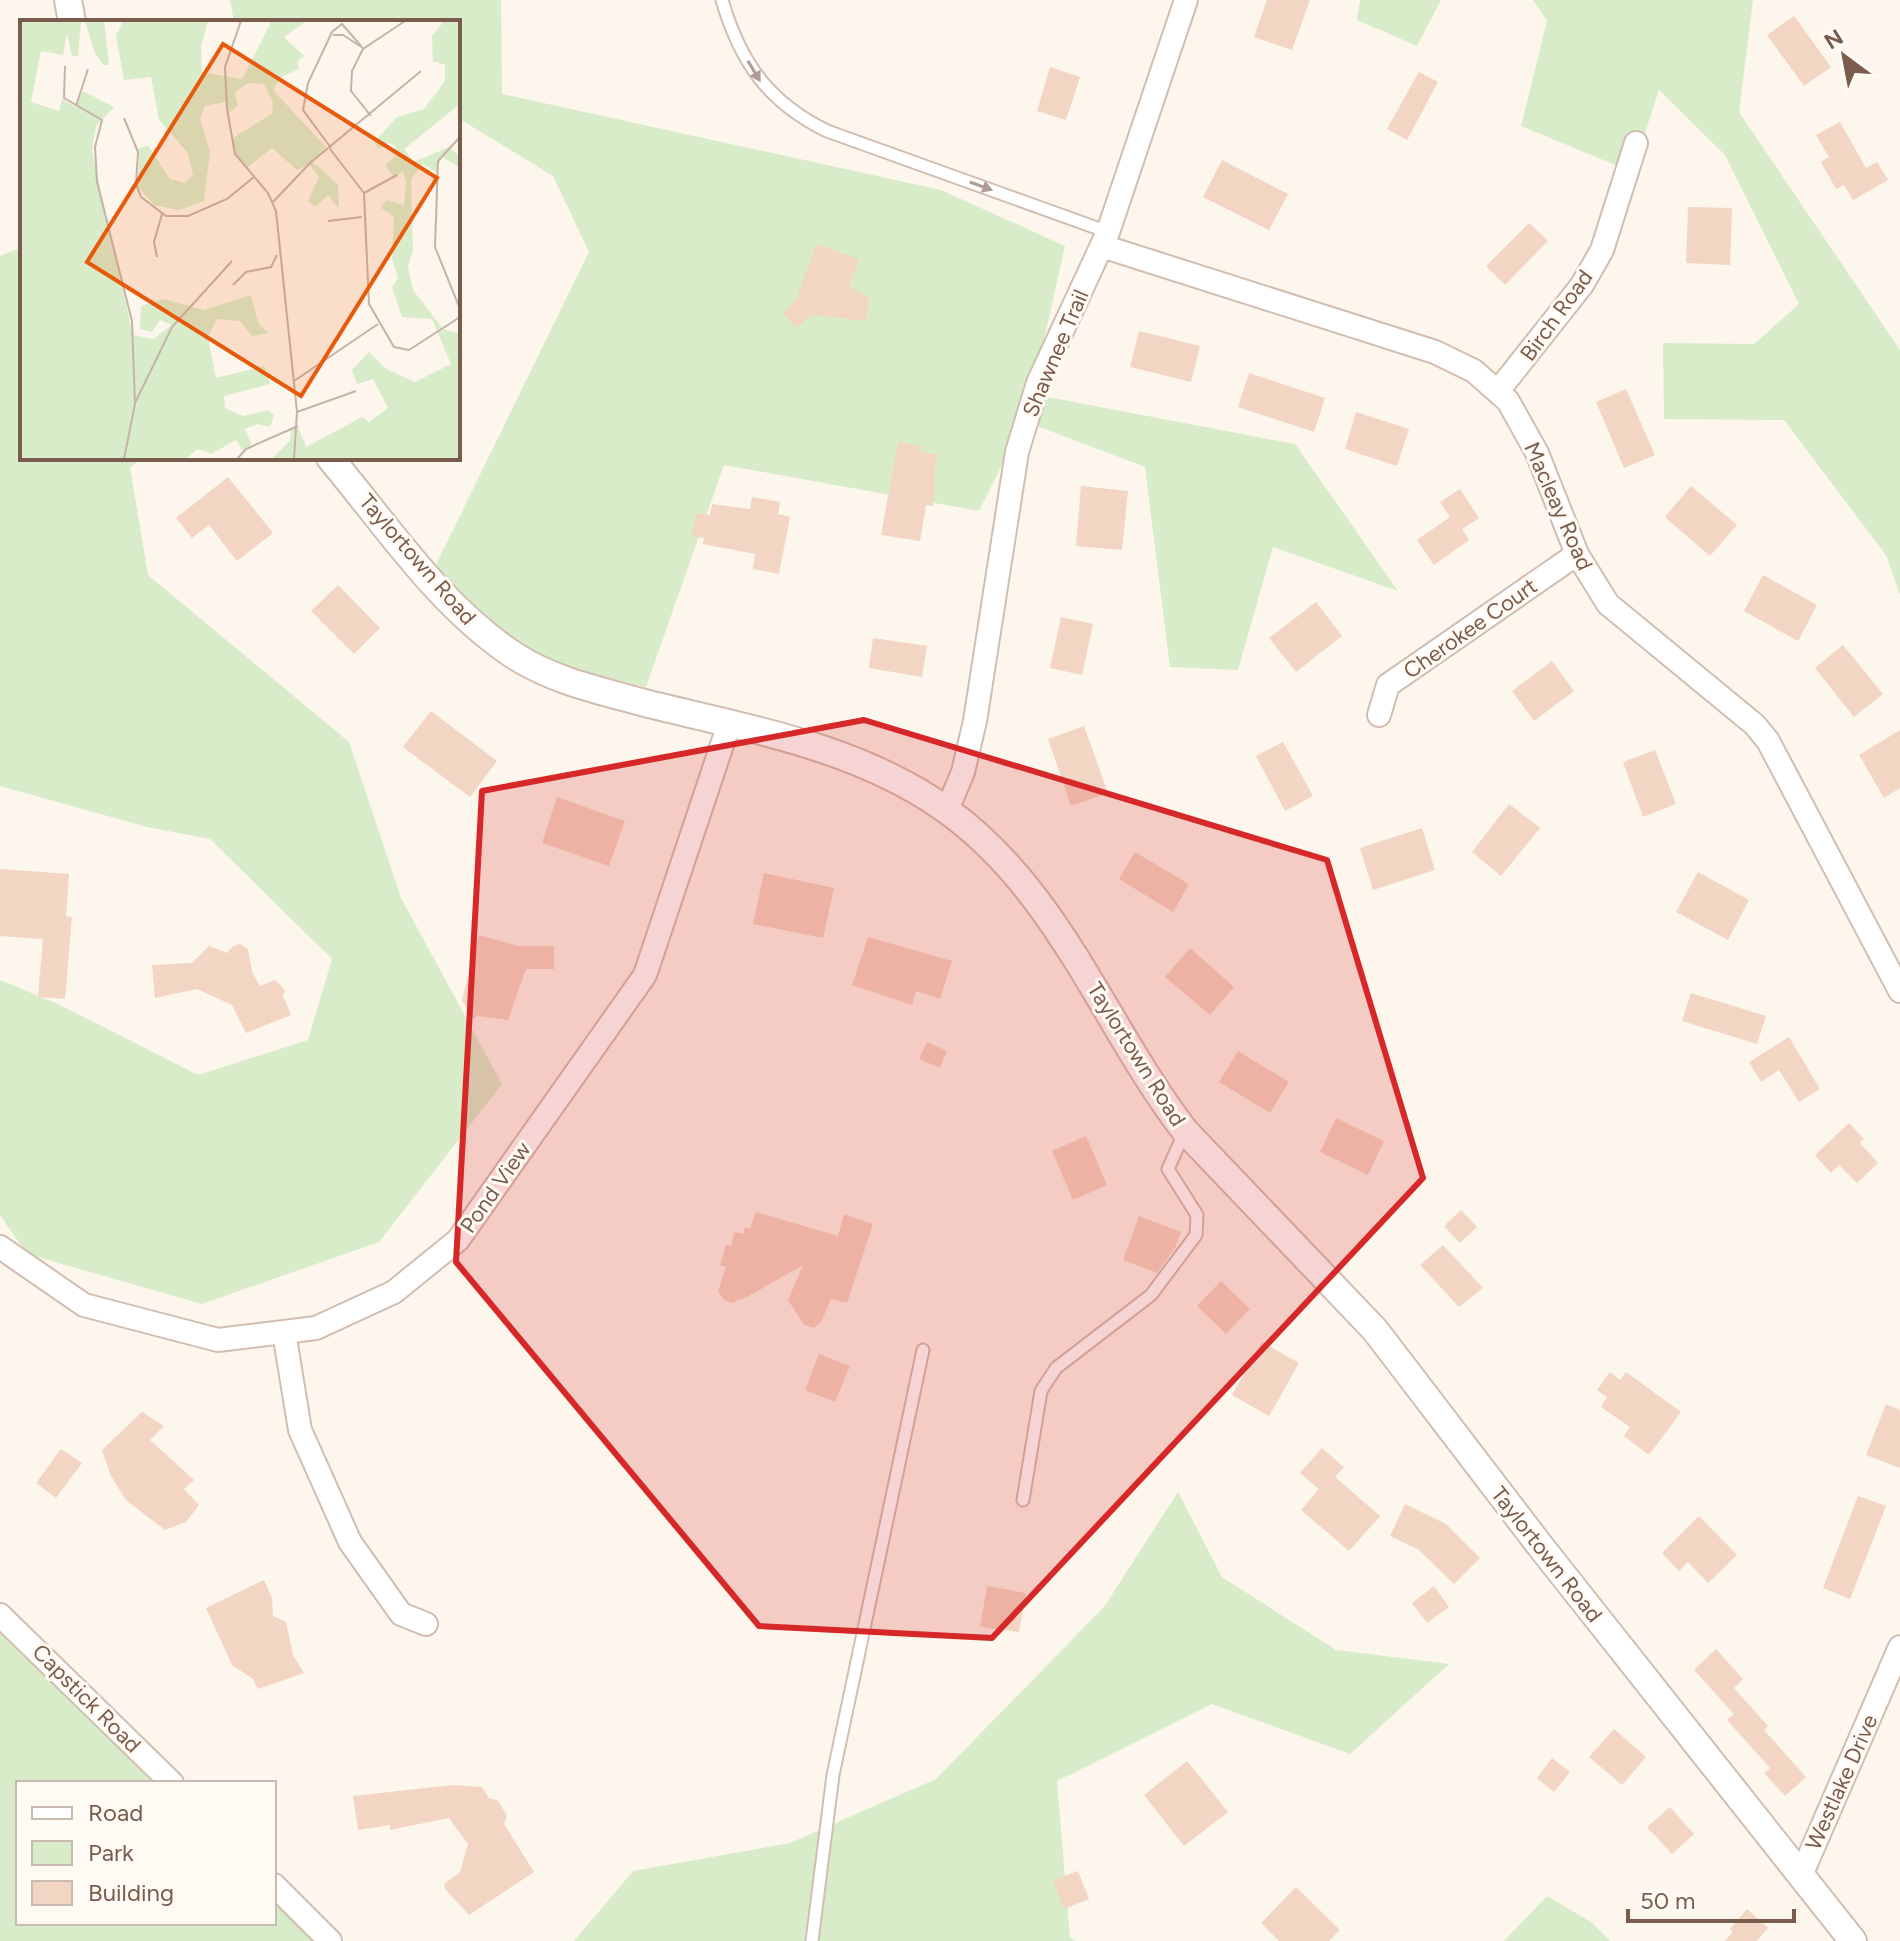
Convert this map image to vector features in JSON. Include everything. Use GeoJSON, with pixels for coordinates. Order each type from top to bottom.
{"type":"FeatureCollection","features":[{"type":"Feature","properties":{"kind":"street"},"geometry":{"type":"LineString","coordinates":[[68,0],[72,20]]}},
{"type":"Feature","properties":{"kind":"street","name":"Shawnee Trail"},"geometry":{"type":"LineString","coordinates":[[947,810],[963,772],[975,721],[1017,452],[1026,415],[1105,239],[1186,0]]}},
{"type":"Feature","properties":{"kind":"street","name":"Birch Road"},"geometry":{"type":"LineString","coordinates":[[1498,391],[1582,285],[1602,250],[1636,143]]}},
{"type":"Feature","properties":{"kind":"street","name":"Macleay Road"},"geometry":{"type":"LineString","coordinates":[[1105,239],[1435,352],[1474,371],[1498,391],[1532,443],[1577,554],[1608,604],[1755,725],[1768,741],[1900,991]]}},
{"type":"Feature","properties":{"kind":"street","name":"Taylortown Road"},"geometry":{"type":"LineString","coordinates":[[332,460],[447,598],[480,629],[516,656],[586,687],[784,736],[860,762],[947,810],[1003,859],[1034,893],[1159,1097],[1185,1131],[1375,1330],[1548,1556],[1853,1941]]}},
{"type":"Feature","properties":{"kind":"street","name":"Cherokee Court"},"geometry":{"type":"LineString","coordinates":[[1379,715],[1388,685],[1577,554]]}},
{"type":"Feature","properties":{"kind":"street","name":"Pond View"},"geometry":{"type":"LineString","coordinates":[[0,1247],[84,1305],[218,1340],[316,1328],[394,1292],[458,1240],[645,975],[729,724]]}},
{"type":"Feature","properties":{"kind":"street"},"geometry":{"type":"LineString","coordinates":[[284,1332],[300,1430],[350,1542],[401,1614],[426,1624]]}},
{"type":"Feature","properties":{"kind":"street","name":"Capstick Road"},"geometry":{"type":"LineString","coordinates":[[0,1615],[170,1781]]}},
{"type":"Feature","properties":{"kind":"street","name":"Westlake Drive"},"geometry":{"type":"LineString","coordinates":[[1802,1873],[1900,1647]]}},
{"type":"Feature","properties":{"kind":"street"},"geometry":{"type":"LineString","coordinates":[[276,1887],[330,1941]]}},
{"type":"Feature","properties":{"kind":"lane"},"geometry":{"type":"LineString","coordinates":[[722,0],[755,76],[775,99],[799,117],[827,131],[1105,239]]}},
{"type":"Feature","properties":{"kind":"lane"},"geometry":{"type":"LineString","coordinates":[[1023,1500],[1041,1391],[1056,1368],[1151,1295],[1196,1235],[1197,1215],[1168,1169],[1185,1131]]}},
{"type":"Feature","properties":{"kind":"lane"},"geometry":{"type":"LineString","coordinates":[[812,1941],[833,1775],[923,1350]]}},
{"type":"Feature","properties":{"kind":"highlighted area"},"geometry":{"type":"Polygon","coordinates":[[[864,720],[1327,860],[1423,1178],[992,1638],[759,1626],[456,1262],[482,791],[864,720]]]}},
{"type":"Feature","properties":{"kind":"green space"},"geometry":{"type":"Polygon","coordinates":[[[230,0],[501,0],[502,94],[941,190],[1065,246],[1032,394],[1295,444],[1398,591],[1273,547],[1238,670],[1170,667],[1145,467],[1024,421],[979,511],[724,465],[646,687],[526,658],[431,575],[589,252],[553,176],[460,119],[460,20],[234,20],[230,0]]]}},
{"type":"Feature","properties":{"kind":"green space"},"geometry":{"type":"Polygon","coordinates":[[[1360,0],[1441,0],[1417,46],[1357,20],[1360,0]]]}},
{"type":"Feature","properties":{"kind":"green space"},"geometry":{"type":"Polygon","coordinates":[[[1533,0],[1753,0],[1739,112],[1900,350],[1900,595],[1886,555],[1784,420],[1664,419],[1663,343],[1754,344],[1799,304],[1725,155],[1659,90],[1632,172],[1521,126],[1547,21],[1533,0]]]}},
{"type":"Feature","properties":{"kind":"green space"},"geometry":{"type":"Polygon","coordinates":[[[20,248],[20,460],[139,460],[130,468],[148,575],[349,742],[401,898],[502,1084],[379,1242],[202,1304],[27,1254],[0,1215],[0,980],[58,1004],[198,1075],[308,1040],[332,959],[210,839],[147,827],[0,786],[0,256],[20,248]]]}},
{"type":"Feature","properties":{"kind":"green space"},"geometry":{"type":"Polygon","coordinates":[[[1178,1492],[1222,1577],[1336,1650],[1449,1664],[1350,1754],[1212,1704],[1057,1781],[1070,1938],[1076,1941],[574,1941],[633,1871],[790,1843],[936,1779],[1104,1607],[1178,1492]]]}},
{"type":"Feature","properties":{"kind":"green space"},"geometry":{"type":"Polygon","coordinates":[[[0,1620],[160,1781],[16,1781],[16,1925],[276,1925],[276,1903],[312,1941],[0,1941],[0,1620]]]}},
{"type":"Feature","properties":{"kind":"green space"},"geometry":{"type":"Polygon","coordinates":[[[1547,1896],[1591,1922],[1610,1941],[1504,1941],[1547,1896]]]}},
{"type":"Feature","properties":{"kind":"building"},"geometry":{"type":"Polygon","coordinates":[[[1267,0],[1310,0],[1292,50],[1254,37],[1267,0]]]}},
{"type":"Feature","properties":{"kind":"building"},"geometry":{"type":"Polygon","coordinates":[[[1794,16],[1831,67],[1804,86],[1767,35],[1794,16]]]}},
{"type":"Feature","properties":{"kind":"building"},"geometry":{"type":"Polygon","coordinates":[[[1050,67],[1080,77],[1066,120],[1037,111],[1050,67]]]}},
{"type":"Feature","properties":{"kind":"building"},"geometry":{"type":"Polygon","coordinates":[[[1419,72],[1438,82],[1407,140],[1387,129],[1419,72]]]}},
{"type":"Feature","properties":{"kind":"building"},"geometry":{"type":"Polygon","coordinates":[[[1840,122],[1866,168],[1877,162],[1888,180],[1853,200],[1844,185],[1836,189],[1821,162],[1829,157],[1816,135],[1840,122]]]}},
{"type":"Feature","properties":{"kind":"building"},"geometry":{"type":"Polygon","coordinates":[[[1222,160],[1288,194],[1269,230],[1203,197],[1222,160]]]}},
{"type":"Feature","properties":{"kind":"building"},"geometry":{"type":"Polygon","coordinates":[[[1688,207],[1732,208],[1730,265],[1686,263],[1688,207]]]}},
{"type":"Feature","properties":{"kind":"building"},"geometry":{"type":"Polygon","coordinates":[[[1529,223],[1548,241],[1505,285],[1486,266],[1529,223]]]}},
{"type":"Feature","properties":{"kind":"building"},"geometry":{"type":"Polygon","coordinates":[[[816,244],[859,259],[849,286],[869,298],[866,321],[811,315],[797,328],[783,313],[796,301],[816,244]]]}},
{"type":"Feature","properties":{"kind":"building"},"geometry":{"type":"Polygon","coordinates":[[[1139,331],[1200,346],[1191,382],[1130,367],[1139,331]]]}},
{"type":"Feature","properties":{"kind":"building"},"geometry":{"type":"Polygon","coordinates":[[[1249,373],[1325,398],[1314,432],[1238,407],[1249,373]]]}},
{"type":"Feature","properties":{"kind":"building"},"geometry":{"type":"Polygon","coordinates":[[[1626,389],[1655,455],[1624,468],[1596,402],[1626,389]]]}},
{"type":"Feature","properties":{"kind":"building"},"geometry":{"type":"Polygon","coordinates":[[[1356,412],[1409,429],[1397,466],[1345,449],[1356,412]]]}},
{"type":"Feature","properties":{"kind":"building"},"geometry":{"type":"Polygon","coordinates":[[[898,442],[921,446],[920,452],[936,454],[933,506],[926,505],[920,541],[881,535],[898,442]]]}},
{"type":"Feature","properties":{"kind":"building"},"geometry":{"type":"Polygon","coordinates":[[[228,477],[273,533],[237,561],[209,525],[192,538],[176,518],[228,477]]]}},
{"type":"Feature","properties":{"kind":"building"},"geometry":{"type":"Polygon","coordinates":[[[1081,486],[1128,491],[1122,550],[1076,546],[1081,486]]]}},
{"type":"Feature","properties":{"kind":"building"},"geometry":{"type":"Polygon","coordinates":[[[1691,486],[1737,525],[1710,556],[1665,517],[1691,486]]]}},
{"type":"Feature","properties":{"kind":"building"},"geometry":{"type":"Polygon","coordinates":[[[1460,489],[1479,518],[1462,529],[1469,540],[1434,565],[1417,540],[1450,517],[1440,502],[1460,489]]]}},
{"type":"Feature","properties":{"kind":"building"},"geometry":{"type":"Polygon","coordinates":[[[752,497],[780,502],[778,514],[790,517],[779,574],[753,569],[755,554],[703,544],[704,538],[692,536],[697,513],[710,515],[712,504],[750,509],[752,497]]]}},
{"type":"Feature","properties":{"kind":"building"},"geometry":{"type":"Polygon","coordinates":[[[1763,575],[1817,605],[1798,641],[1744,611],[1763,575]]]}},
{"type":"Feature","properties":{"kind":"building"},"geometry":{"type":"Polygon","coordinates":[[[338,585],[380,628],[354,654],[311,611],[338,585]]]}},
{"type":"Feature","properties":{"kind":"building"},"geometry":{"type":"Polygon","coordinates":[[[1316,602],[1342,636],[1296,672],[1269,638],[1316,602]]]}},
{"type":"Feature","properties":{"kind":"building"},"geometry":{"type":"Polygon","coordinates":[[[1061,617],[1093,624],[1082,675],[1050,668],[1061,617]]]}},
{"type":"Feature","properties":{"kind":"building"},"geometry":{"type":"Polygon","coordinates":[[[873,638],[927,646],[922,677],[869,668],[873,638]]]}},
{"type":"Feature","properties":{"kind":"building"},"geometry":{"type":"Polygon","coordinates":[[[1843,645],[1883,694],[1854,717],[1815,668],[1843,645]]]}},
{"type":"Feature","properties":{"kind":"building"},"geometry":{"type":"Polygon","coordinates":[[[1552,661],[1574,691],[1534,721],[1512,691],[1552,661]]]}},
{"type":"Feature","properties":{"kind":"building"},"geometry":{"type":"Polygon","coordinates":[[[431,711],[497,761],[470,797],[403,747],[431,711]]]}},
{"type":"Feature","properties":{"kind":"building"},"geometry":{"type":"Polygon","coordinates":[[[1084,726],[1108,793],[1071,806],[1048,739],[1084,726]]]}},
{"type":"Feature","properties":{"kind":"building"},"geometry":{"type":"Polygon","coordinates":[[[1900,730],[1900,788],[1884,798],[1859,755],[1900,730]]]}},
{"type":"Feature","properties":{"kind":"building"},"geometry":{"type":"Polygon","coordinates":[[[1283,742],[1313,796],[1285,811],[1256,756],[1283,742]]]}},
{"type":"Feature","properties":{"kind":"building"},"geometry":{"type":"Polygon","coordinates":[[[1655,750],[1676,804],[1643,817],[1623,762],[1655,750]]]}},
{"type":"Feature","properties":{"kind":"building"},"geometry":{"type":"Polygon","coordinates":[[[557,797],[625,821],[609,866],[542,843],[557,797]]]}},
{"type":"Feature","properties":{"kind":"building"},"geometry":{"type":"Polygon","coordinates":[[[1509,804],[1540,828],[1501,876],[1472,852],[1509,804]]]}},
{"type":"Feature","properties":{"kind":"building"},"geometry":{"type":"Polygon","coordinates":[[[1422,828],[1435,870],[1373,890],[1360,848],[1422,828]]]}},
{"type":"Feature","properties":{"kind":"building"},"geometry":{"type":"Polygon","coordinates":[[[1135,852],[1189,884],[1173,912],[1119,879],[1135,852]]]}},
{"type":"Feature","properties":{"kind":"building"},"geometry":{"type":"Polygon","coordinates":[[[0,869],[69,874],[66,916],[72,917],[65,999],[38,997],[43,939],[0,936],[0,869]]]}},
{"type":"Feature","properties":{"kind":"building"},"geometry":{"type":"Polygon","coordinates":[[[1698,872],[1749,900],[1728,940],[1676,912],[1698,872]]]}},
{"type":"Feature","properties":{"kind":"building"},"geometry":{"type":"Polygon","coordinates":[[[764,873],[834,888],[823,938],[753,924],[764,873]]]}},
{"type":"Feature","properties":{"kind":"building"},"geometry":{"type":"Polygon","coordinates":[[[479,935],[518,946],[554,946],[554,969],[526,969],[508,1020],[478,1016],[473,1019],[462,1000],[479,935]]]}},
{"type":"Feature","properties":{"kind":"building"},"geometry":{"type":"Polygon","coordinates":[[[868,937],[952,961],[940,999],[916,991],[912,1005],[852,985],[868,937]]]}},
{"type":"Feature","properties":{"kind":"building"},"geometry":{"type":"Polygon","coordinates":[[[240,944],[248,949],[252,972],[260,986],[275,980],[285,990],[283,996],[291,1015],[246,1033],[232,1005],[197,989],[155,998],[152,965],[192,963],[209,946],[227,953],[240,944]]]}},
{"type":"Feature","properties":{"kind":"building"},"geometry":{"type":"Polygon","coordinates":[[[1190,948],[1234,987],[1210,1015],[1165,977],[1190,948]]]}},
{"type":"Feature","properties":{"kind":"building"},"geometry":{"type":"Polygon","coordinates":[[[1691,993],[1766,1016],[1757,1044],[1682,1021],[1691,993]]]}},
{"type":"Feature","properties":{"kind":"building"},"geometry":{"type":"Polygon","coordinates":[[[1789,1037],[1820,1089],[1799,1102],[1779,1070],[1761,1082],[1749,1062],[1789,1037]]]}},
{"type":"Feature","properties":{"kind":"building"},"geometry":{"type":"Polygon","coordinates":[[[927,1042],[947,1051],[940,1068],[919,1059],[927,1042]]]}},
{"type":"Feature","properties":{"kind":"building"},"geometry":{"type":"Polygon","coordinates":[[[1238,1051],[1289,1082],[1270,1113],[1219,1082],[1238,1051]]]}},
{"type":"Feature","properties":{"kind":"building"},"geometry":{"type":"Polygon","coordinates":[[[1336,1118],[1384,1141],[1368,1175],[1320,1152],[1336,1118]]]}},
{"type":"Feature","properties":{"kind":"building"},"geometry":{"type":"Polygon","coordinates":[[[1849,1123],[1864,1139],[1860,1143],[1878,1163],[1857,1183],[1839,1165],[1831,1173],[1815,1155],[1849,1123]]]}},
{"type":"Feature","properties":{"kind":"building"},"geometry":{"type":"Polygon","coordinates":[[[1086,1136],[1107,1185],[1073,1200],[1052,1151],[1086,1136]]]}},
{"type":"Feature","properties":{"kind":"building"},"geometry":{"type":"Polygon","coordinates":[[[1461,1210],[1477,1227],[1460,1243],[1444,1226],[1461,1210]]]}},
{"type":"Feature","properties":{"kind":"building"},"geometry":{"type":"Polygon","coordinates":[[[756,1212],[838,1236],[844,1214],[873,1224],[847,1303],[831,1299],[821,1322],[814,1328],[804,1325],[788,1300],[803,1265],[731,1303],[724,1300],[718,1291],[726,1267],[720,1265],[726,1245],[731,1246],[734,1232],[744,1234],[744,1228],[750,1228],[756,1212]]]}},
{"type":"Feature","properties":{"kind":"building"},"geometry":{"type":"Polygon","coordinates":[[[1139,1216],[1181,1232],[1175,1248],[1157,1273],[1123,1260],[1139,1216]]]}},
{"type":"Feature","properties":{"kind":"building"},"geometry":{"type":"Polygon","coordinates":[[[1443,1245],[1483,1288],[1459,1307],[1420,1265],[1443,1245]]]}},
{"type":"Feature","properties":{"kind":"building"},"geometry":{"type":"Polygon","coordinates":[[[1221,1281],[1250,1309],[1226,1334],[1197,1306],[1221,1281]]]}},
{"type":"Feature","properties":{"kind":"building"},"geometry":{"type":"Polygon","coordinates":[[[1262,1342],[1299,1363],[1269,1416],[1232,1395],[1262,1342]]]}},
{"type":"Feature","properties":{"kind":"building"},"geometry":{"type":"Polygon","coordinates":[[[819,1354],[850,1366],[835,1402],[805,1390],[819,1354]]]}},
{"type":"Feature","properties":{"kind":"building"},"geometry":{"type":"Polygon","coordinates":[[[1610,1372],[1620,1380],[1626,1372],[1681,1412],[1649,1455],[1624,1436],[1630,1427],[1601,1407],[1607,1397],[1597,1390],[1610,1372]]]}},
{"type":"Feature","properties":{"kind":"building"},"geometry":{"type":"Polygon","coordinates":[[[1886,1404],[1900,1410],[1900,1468],[1866,1455],[1886,1404]]]}},
{"type":"Feature","properties":{"kind":"building"},"geometry":{"type":"Polygon","coordinates":[[[142,1412],[164,1426],[150,1440],[194,1480],[184,1489],[199,1505],[186,1522],[165,1530],[126,1500],[111,1476],[102,1450],[142,1412]]]}},
{"type":"Feature","properties":{"kind":"building"},"geometry":{"type":"Polygon","coordinates":[[[1322,1448],[1344,1467],[1335,1477],[1380,1516],[1349,1551],[1301,1510],[1319,1489],[1300,1473],[1322,1448]]]}},
{"type":"Feature","properties":{"kind":"building"},"geometry":{"type":"Polygon","coordinates":[[[61,1449],[82,1463],[56,1498],[36,1483],[61,1449]]]}},
{"type":"Feature","properties":{"kind":"building"},"geometry":{"type":"Polygon","coordinates":[[[1858,1496],[1886,1506],[1850,1599],[1823,1588],[1858,1496]]]}},
{"type":"Feature","properties":{"kind":"building"},"geometry":{"type":"Polygon","coordinates":[[[1405,1504],[1446,1524],[1480,1558],[1454,1584],[1419,1550],[1390,1536],[1405,1504]]]}},
{"type":"Feature","properties":{"kind":"building"},"geometry":{"type":"Polygon","coordinates":[[[1699,1516],[1737,1555],[1708,1583],[1688,1562],[1679,1571],[1662,1553],[1699,1516]]]}},
{"type":"Feature","properties":{"kind":"building"},"geometry":{"type":"Polygon","coordinates":[[[264,1580],[272,1598],[273,1616],[286,1622],[293,1655],[304,1673],[258,1689],[253,1679],[232,1665],[206,1608],[264,1580]]]}},
{"type":"Feature","properties":{"kind":"building"},"geometry":{"type":"Polygon","coordinates":[[[987,1586],[1026,1593],[1019,1632],[980,1627],[987,1586]]]}},
{"type":"Feature","properties":{"kind":"building"},"geometry":{"type":"Polygon","coordinates":[[[1434,1586],[1449,1607],[1427,1623],[1412,1603],[1434,1586]]]}},
{"type":"Feature","properties":{"kind":"building"},"geometry":{"type":"Polygon","coordinates":[[[1716,1649],[1743,1679],[1734,1688],[1768,1726],[1764,1730],[1806,1777],[1785,1796],[1764,1773],[1770,1768],[1727,1720],[1734,1714],[1694,1670],[1716,1649]]]}},
{"type":"Feature","properties":{"kind":"building"},"geometry":{"type":"Polygon","coordinates":[[[1614,1729],[1646,1757],[1622,1785],[1589,1757],[1614,1729]]]}},
{"type":"Feature","properties":{"kind":"building"},"geometry":{"type":"Polygon","coordinates":[[[1552,1758],[1570,1772],[1554,1792],[1537,1778],[1552,1758]]]}},
{"type":"Feature","properties":{"kind":"building"},"geometry":{"type":"Polygon","coordinates":[[[1187,1761],[1228,1812],[1184,1846],[1144,1795],[1187,1761]]]}},
{"type":"Feature","properties":{"kind":"building"},"geometry":{"type":"Polygon","coordinates":[[[453,1785],[482,1787],[489,1798],[497,1800],[507,1815],[504,1824],[534,1872],[469,1915],[445,1889],[444,1884],[460,1872],[468,1844],[449,1818],[390,1830],[390,1825],[358,1830],[353,1796],[453,1785]]]}},
{"type":"Feature","properties":{"kind":"building"},"geometry":{"type":"Polygon","coordinates":[[[1670,1807],[1694,1834],[1672,1854],[1647,1827],[1670,1807]]]}},
{"type":"Feature","properties":{"kind":"building"},"geometry":{"type":"Polygon","coordinates":[[[1078,1871],[1089,1899],[1064,1909],[1053,1880],[1078,1871]]]}},
{"type":"Feature","properties":{"kind":"building"},"geometry":{"type":"Polygon","coordinates":[[[1296,1887],[1340,1930],[1329,1941],[1279,1941],[1261,1923],[1296,1887]]]}},
{"type":"Feature","properties":{"kind":"building"},"geometry":{"type":"Polygon","coordinates":[[[1747,1909],[1768,1928],[1757,1941],[1725,1941],[1733,1932],[1730,1929],[1747,1909]]]}}]}
